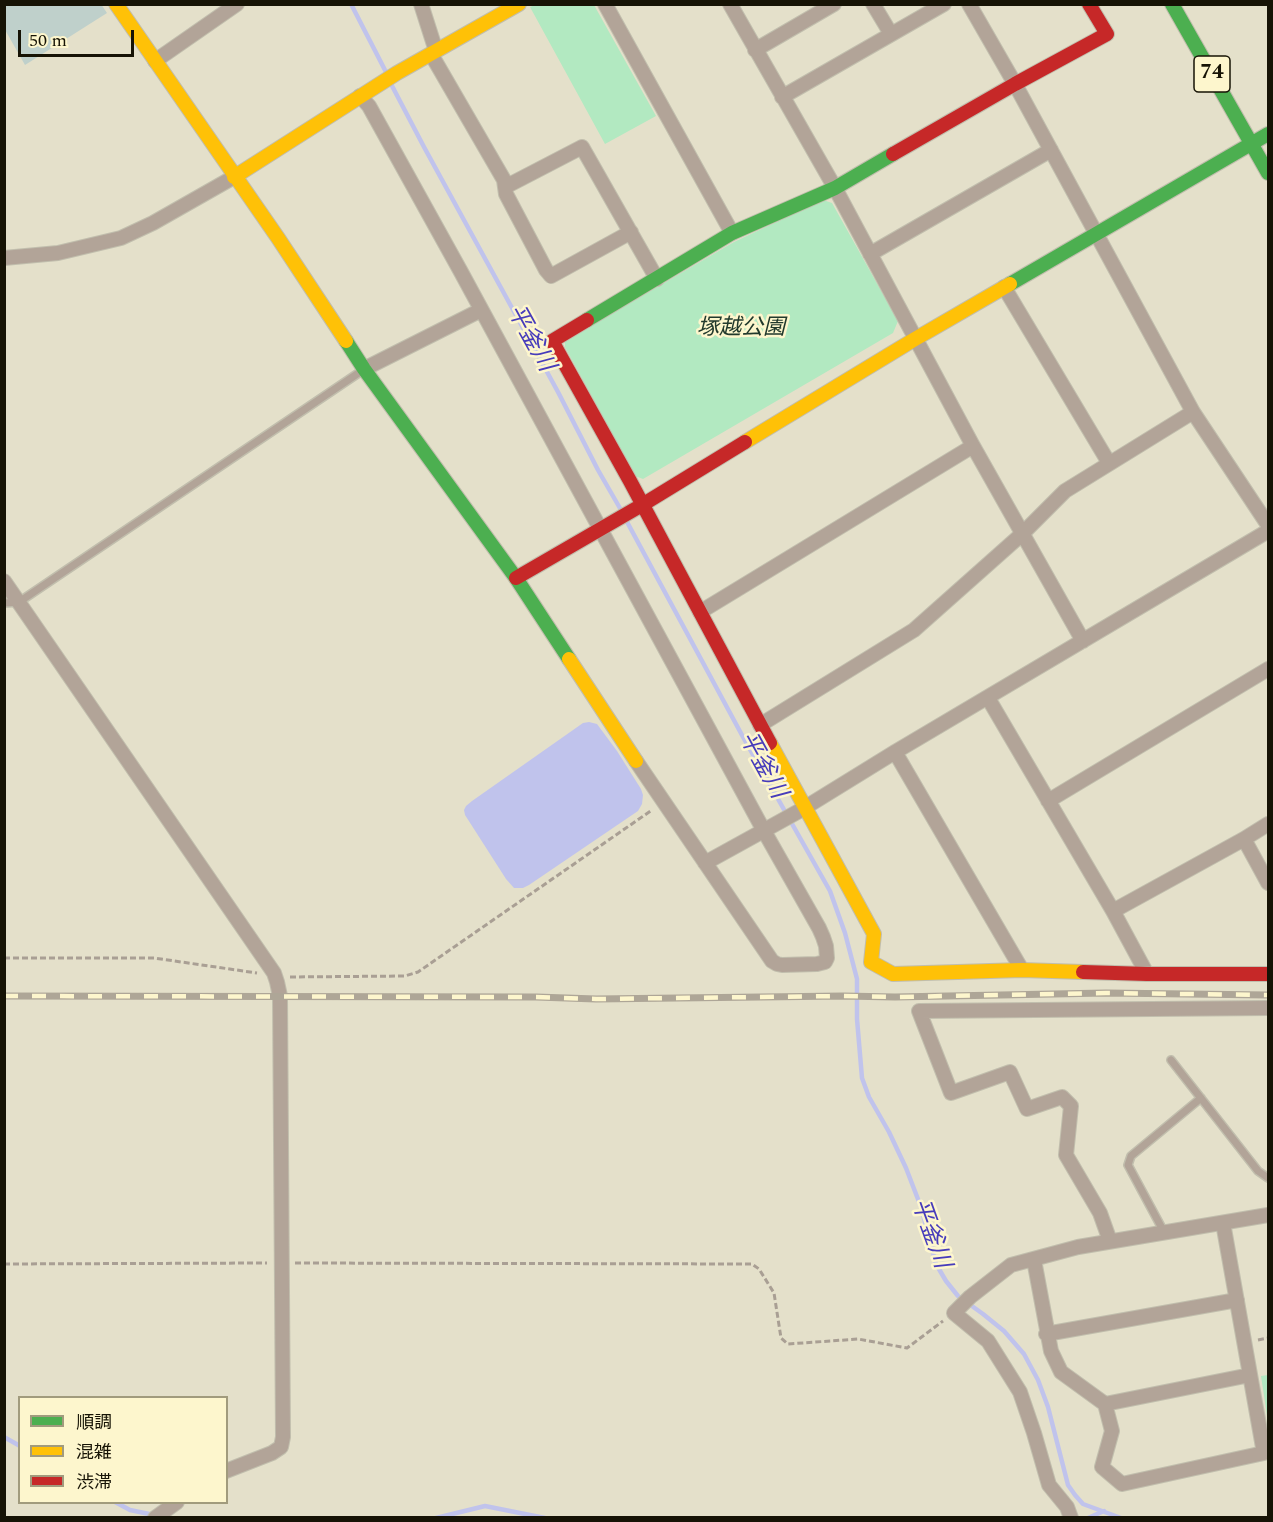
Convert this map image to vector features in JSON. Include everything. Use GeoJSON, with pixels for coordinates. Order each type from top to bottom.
{"type":"FeatureCollection","features":[{"type":"Feature","properties":{"kind":"street"},"geometry":{"type":"LineString","coordinates":[[116,4],[278,238],[364,369],[516,578],[768,956],[777,964],[783,965],[825,962],[827,958],[823,937],[605,526],[481,310],[369,106],[360,96]]}},
{"type":"Feature","properties":{"kind":"street"},"geometry":{"type":"LineString","coordinates":[[155,62],[237,4]]}},
{"type":"Feature","properties":{"kind":"street"},"geometry":{"type":"LineString","coordinates":[[422,4],[433,52],[504,180],[506,194],[551,276],[631,232]]}},
{"type":"Feature","properties":{"kind":"street"},"geometry":{"type":"LineString","coordinates":[[4,258],[58,253],[121,237],[153,223],[234,177],[373,87],[519,4]]}},
{"type":"Feature","properties":{"kind":"street"},"geometry":{"type":"LineString","coordinates":[[605,4],[732,233]]}},
{"type":"Feature","properties":{"kind":"street"},"geometry":{"type":"LineString","coordinates":[[755,50],[834,4]]}},
{"type":"Feature","properties":{"kind":"street"},"geometry":{"type":"LineString","coordinates":[[873,4],[891,34]]}},
{"type":"Feature","properties":{"kind":"street"},"geometry":{"type":"LineString","coordinates":[[782,97],[944,4]]}},
{"type":"Feature","properties":{"kind":"street"},"geometry":{"type":"LineString","coordinates":[[969,4],[1015,84],[1193,412],[1269,525]]}},
{"type":"Feature","properties":{"kind":"street"},"geometry":{"type":"LineString","coordinates":[[1089,4],[1107,34],[1015,84],[835,188],[732,233],[552,341],[639,507],[700,612],[803,808],[874,934],[871,962],[893,974],[1022,970],[1146,974],[1269,974]]}},
{"type":"Feature","properties":{"kind":"street","name":"74"},"geometry":{"type":"LineString","coordinates":[[1172,4],[1269,173]]}},
{"type":"Feature","properties":{"kind":"street"},"geometry":{"type":"LineString","coordinates":[[730,5],[835,188],[973,446],[1083,640]]}},
{"type":"Feature","properties":{"kind":"street"},"geometry":{"type":"LineString","coordinates":[[516,578],[639,507],[915,339],[1269,135]]}},
{"type":"Feature","properties":{"kind":"street"},"geometry":{"type":"LineString","coordinates":[[505,187],[582,147],[657,279]]}},
{"type":"Feature","properties":{"kind":"street"},"geometry":{"type":"LineString","coordinates":[[870,254],[1050,150]]}},
{"type":"Feature","properties":{"kind":"street"},"geometry":{"type":"LineString","coordinates":[[1004,287],[1109,463]]}},
{"type":"Feature","properties":{"kind":"street"},"geometry":{"type":"LineString","coordinates":[[364,369],[481,310]]}},
{"type":"Feature","properties":{"kind":"street"},"geometry":{"type":"LineString","coordinates":[[760,725],[914,630],[1022,534],[1065,491],[1193,412]]}},
{"type":"Feature","properties":{"kind":"street"},"geometry":{"type":"LineString","coordinates":[[700,612],[973,446]]}},
{"type":"Feature","properties":{"kind":"street"},"geometry":{"type":"LineString","coordinates":[[705,863],[803,808],[1269,531]]}},
{"type":"Feature","properties":{"kind":"street"},"geometry":{"type":"LineString","coordinates":[[4,581],[276,977],[280,996],[283,1437],[281,1447],[272,1454],[228,1470]]}},
{"type":"Feature","properties":{"kind":"street"},"geometry":{"type":"LineString","coordinates":[[1048,801],[1269,669]]}},
{"type":"Feature","properties":{"kind":"street"},"geometry":{"type":"LineString","coordinates":[[988,698],[1113,911],[1146,974]]}},
{"type":"Feature","properties":{"kind":"street"},"geometry":{"type":"LineString","coordinates":[[895,752],[1022,970]]}},
{"type":"Feature","properties":{"kind":"street"},"geometry":{"type":"LineString","coordinates":[[1113,911],[1269,825]]}},
{"type":"Feature","properties":{"kind":"street"},"geometry":{"type":"LineString","coordinates":[[1244,839],[1269,883]]}},
{"type":"Feature","properties":{"kind":"street"},"geometry":{"type":"LineString","coordinates":[[1110,1241],[1100,1213],[1066,1155],[1071,1106],[1062,1097],[1027,1109],[1010,1072],[951,1093],[919,1011],[1269,1008]]}},
{"type":"Feature","properties":{"kind":"street"},"geometry":{"type":"LineString","coordinates":[[1071,1518],[1067,1507],[1049,1485],[1020,1392],[988,1341],[956,1311],[1011,1265],[1078,1247],[1269,1215]]}},
{"type":"Feature","properties":{"kind":"street"},"geometry":{"type":"LineString","coordinates":[[1034,1260],[1051,1351],[1061,1372],[1105,1404],[1112,1431],[1102,1467],[1122,1484],[1264,1453],[1223,1223]]}},
{"type":"Feature","properties":{"kind":"street"},"geometry":{"type":"LineString","coordinates":[[1047,1334],[1237,1300]]}},
{"type":"Feature","properties":{"kind":"street"},"geometry":{"type":"LineString","coordinates":[[1105,1404],[1250,1375]]}},
{"type":"Feature","properties":{"kind":"street"},"geometry":{"type":"LineString","coordinates":[[155,1518],[176,1504]]}},
{"type":"Feature","properties":{"kind":"lane"},"geometry":{"type":"LineString","coordinates":[[4,603],[19,602],[364,369]]}},
{"type":"Feature","properties":{"kind":"lane"},"geometry":{"type":"LineString","coordinates":[[1172,1060],[1258,1171],[1269,1178]]}},
{"type":"Feature","properties":{"kind":"lane"},"geometry":{"type":"LineString","coordinates":[[1164,1232],[1128,1165],[1131,1156],[1201,1098]]}},
{"type":"Feature","properties":{"kind":"path"},"geometry":{"type":"LineString","coordinates":[[4,958],[154,958],[276,977],[405,976],[418,972],[664,802]]}},
{"type":"Feature","properties":{"kind":"path"},"geometry":{"type":"LineString","coordinates":[[4,1264],[752,1264],[759,1269],[774,1293],[781,1338],[788,1344],[858,1339],[908,1347],[956,1311]]}},
{"type":"Feature","properties":{"kind":"green space"},"geometry":{"type":"Polygon","coordinates":[[[535,5],[594,5],[656,116],[605,144],[530,7],[535,5]]]}},
{"type":"Feature","properties":{"kind":"green space","name":"塚越公園"},"geometry":{"type":"Polygon","coordinates":[[[823,200],[832,203],[898,321],[893,333],[643,479],[635,476],[565,347],[565,341],[734,242],[823,200]]]}},
{"type":"Feature","properties":{"kind":"green space"},"geometry":{"type":"Polygon","coordinates":[[[1268,1375],[1268,1422],[1261,1376],[1268,1375]]]}},
{"type":"Feature","properties":{"kind":"water"},"geometry":{"type":"Polygon","coordinates":[[[583,723],[597,724],[617,751],[641,789],[642,804],[638,811],[529,885],[514,888],[506,879],[464,810],[472,801],[583,723]]]}},
{"type":"Feature","properties":{"kind":"building"},"geometry":{"type":"Polygon","coordinates":[[[4,4],[101,4],[107,13],[25,65],[4,28],[4,4]]]}},
{"type":"Feature","properties":{"kind":"waterway","name":"平釜川"},"geometry":{"type":"LineString","coordinates":[[351,4],[387,74]]}},
{"type":"Feature","properties":{"kind":"waterway","name":"平釜川"},"geometry":{"type":"LineString","coordinates":[[390,82],[621,510]]}},
{"type":"Feature","properties":{"kind":"waterway","name":"平釜川"},"geometry":{"type":"LineString","coordinates":[[626,520],[743,737],[830,891],[845,933],[857,979],[857,1019],[862,1078],[869,1097],[906,1168],[921,1207],[936,1264],[958,1296],[1004,1331],[1024,1354],[1038,1380],[1048,1407],[1068,1485],[1075,1495],[1083,1504],[1121,1518]]}},
{"type":"Feature","properties":{"kind":"waterway"},"geometry":{"type":"LineString","coordinates":[[4,1437],[18,1445]]}},
{"type":"Feature","properties":{"kind":"waterway"},"geometry":{"type":"LineString","coordinates":[[119,1504],[130,1510],[154,1515]]}},
{"type":"Feature","properties":{"kind":"waterway"},"geometry":{"type":"LineString","coordinates":[[436,1518],[485,1506],[545,1518]]}},
{"type":"Feature","properties":{"kind":"waterway"},"geometry":{"type":"LineString","coordinates":[[1088,1518],[1104,1511]]}},
{"type":"Feature","properties":{"kind":"railway"},"geometry":{"type":"LineString","coordinates":[[4,996],[596,999],[1106,993],[1268,995]]}},
{"type":"Feature","properties":{"kind":"traffic: fast"},"geometry":{"type":"LineString","coordinates":[[1172,4],[1268,173]]}},
{"type":"Feature","properties":{"kind":"traffic: fast"},"geometry":{"type":"LineString","coordinates":[[1010,284],[1268,134]]}},
{"type":"Feature","properties":{"kind":"traffic: fast"},"geometry":{"type":"LineString","coordinates":[[587,320],[732,233],[835,188],[893,154]]}},
{"type":"Feature","properties":{"kind":"traffic: fast"},"geometry":{"type":"LineString","coordinates":[[346,341],[516,578],[569,659]]}},
{"type":"Feature","properties":{"kind":"traffic: slow"},"geometry":{"type":"LineString","coordinates":[[116,4],[278,238],[346,341]]}},
{"type":"Feature","properties":{"kind":"traffic: slow"},"geometry":{"type":"LineString","coordinates":[[234,177],[397,73],[519,4]]}},
{"type":"Feature","properties":{"kind":"traffic: slow"},"geometry":{"type":"LineString","coordinates":[[745,442],[1010,284]]}},
{"type":"Feature","properties":{"kind":"traffic: slow"},"geometry":{"type":"LineString","coordinates":[[569,659],[636,761]]}},
{"type":"Feature","properties":{"kind":"traffic: slow"},"geometry":{"type":"LineString","coordinates":[[770,743],[874,934],[871,962],[893,974],[1022,970],[1083,972]]}},
{"type":"Feature","properties":{"kind":"traffic: jam"},"geometry":{"type":"LineString","coordinates":[[893,154],[1107,34],[1089,4]]}},
{"type":"Feature","properties":{"kind":"traffic: jam"},"geometry":{"type":"LineString","coordinates":[[587,320],[552,341],[630,481],[770,743]]}},
{"type":"Feature","properties":{"kind":"traffic: jam"},"geometry":{"type":"LineString","coordinates":[[516,578],[745,442]]}},
{"type":"Feature","properties":{"kind":"traffic: jam"},"geometry":{"type":"LineString","coordinates":[[1083,972],[1268,974]]}}]}
